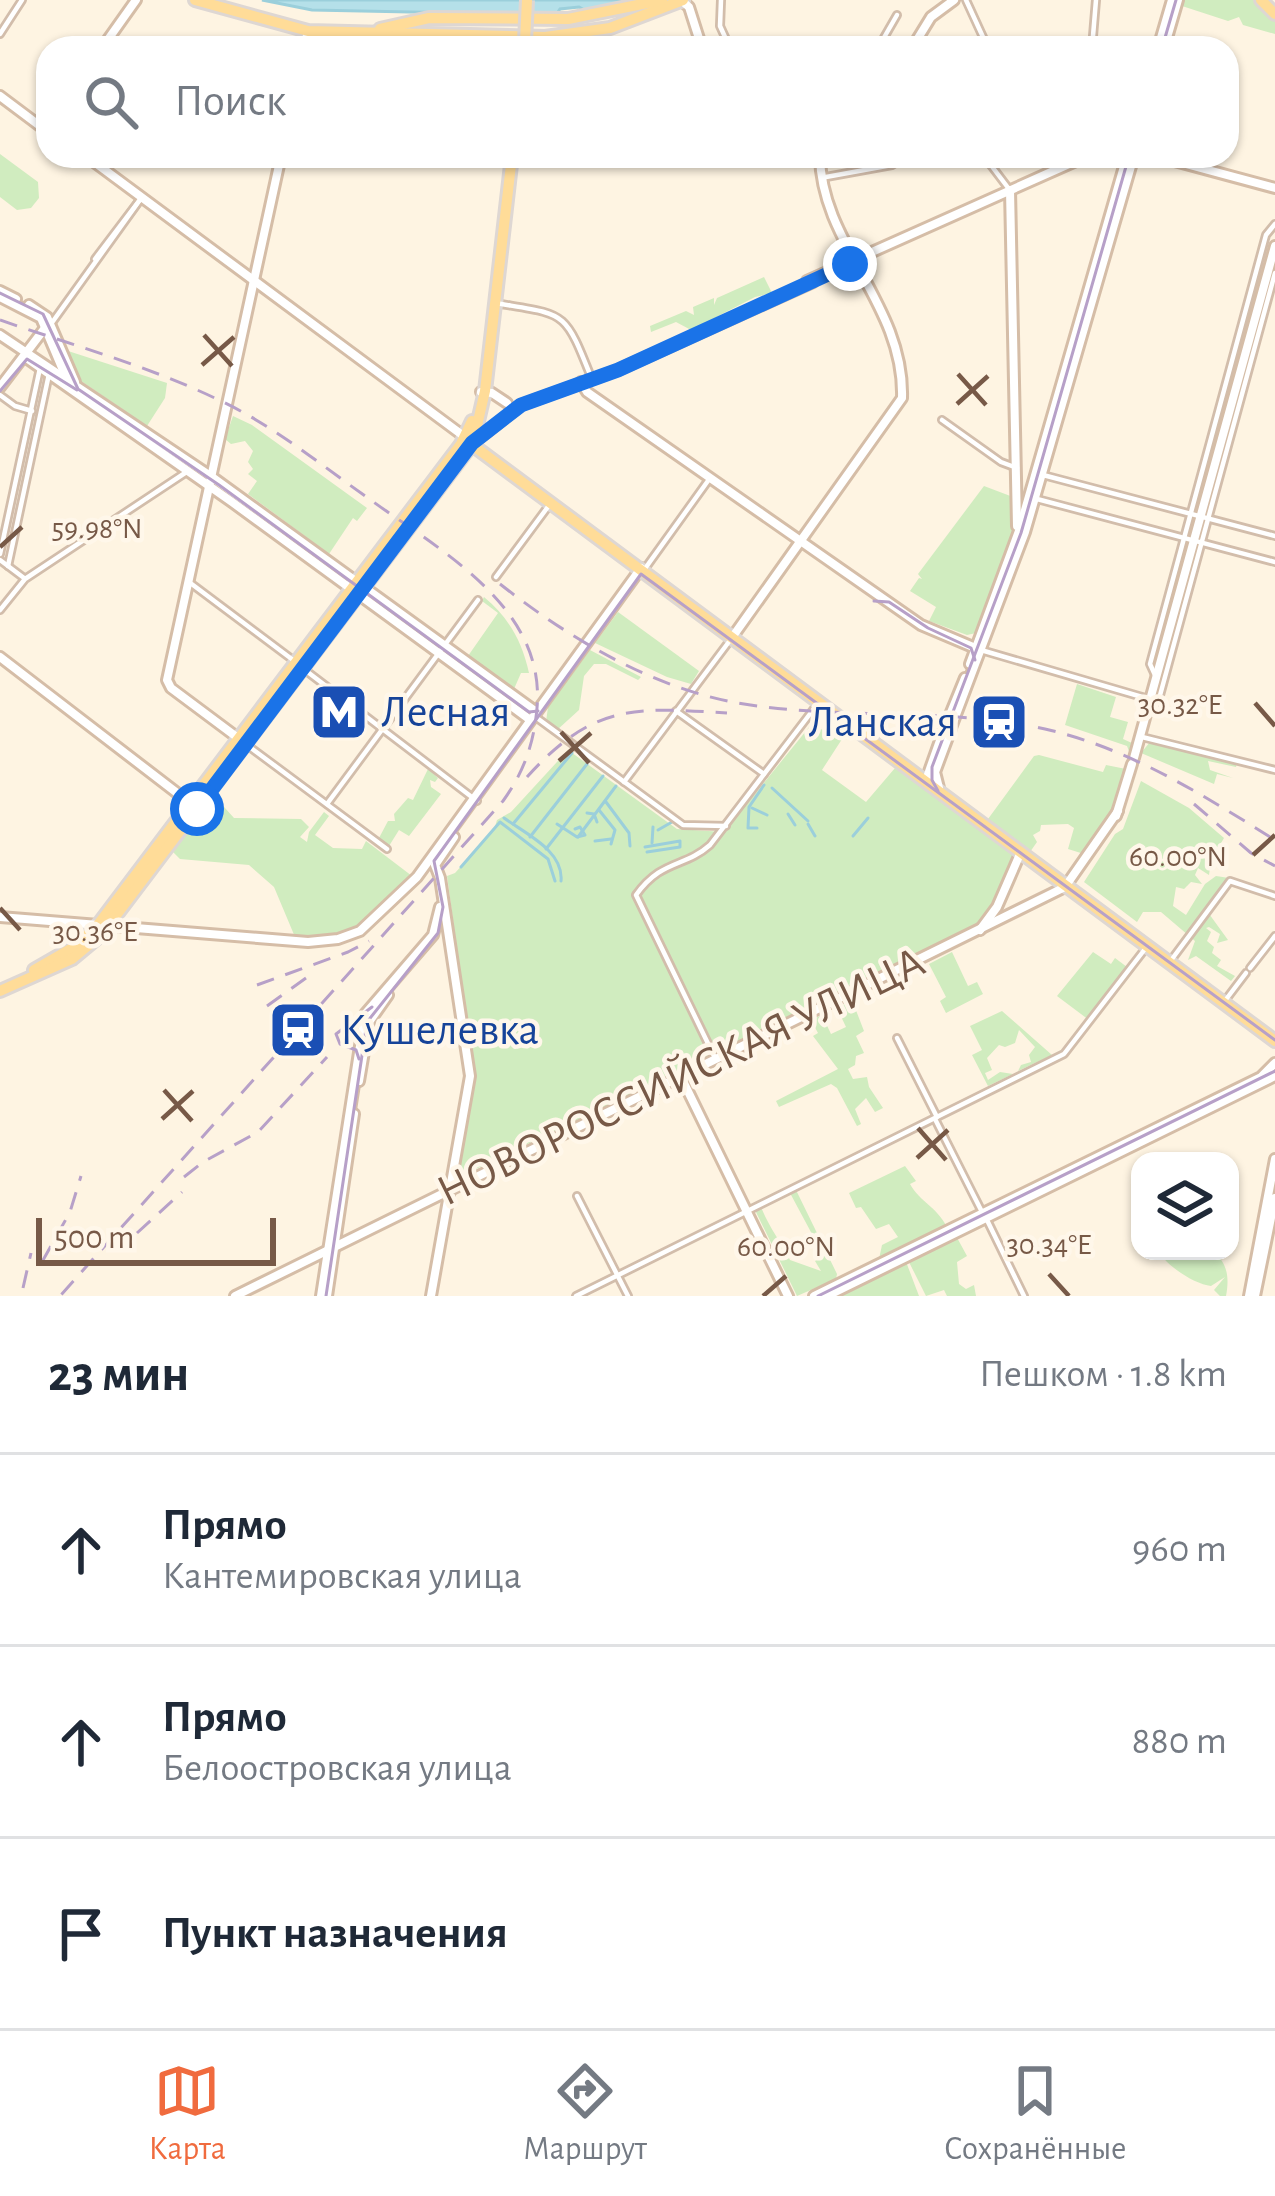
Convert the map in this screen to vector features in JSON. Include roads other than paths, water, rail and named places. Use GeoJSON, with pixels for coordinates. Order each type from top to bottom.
{"type":"FeatureCollection","features":[{"type":"Feature","properties":{"kind":"main road"},"geometry":{"type":"LineString","coordinates":[[110,36],[136,0]]}},
{"type":"Feature","properties":{"kind":"main road"},"geometry":{"type":"LineString","coordinates":[[195,0],[308,31],[388,36]]}},
{"type":"Feature","properties":{"kind":"main road"},"geometry":{"type":"LineString","coordinates":[[212,0],[323,28],[379,29],[429,18],[568,19],[662,0]]}},
{"type":"Feature","properties":{"kind":"main road"},"geometry":{"type":"LineString","coordinates":[[518,36],[524,0]]}},
{"type":"Feature","properties":{"kind":"main road"},"geometry":{"type":"LineString","coordinates":[[572,36],[610,28],[682,0],[698,36]]}},
{"type":"Feature","properties":{"kind":"main road"},"geometry":{"type":"LineString","coordinates":[[919,36],[931,17],[954,0]]}},
{"type":"Feature","properties":{"kind":"main road"},"geometry":{"type":"LineString","coordinates":[[1164,36],[1175,0]]}},
{"type":"Feature","properties":{"kind":"main road"},"geometry":{"type":"LineString","coordinates":[[1261,0],[1275,14]]}},
{"type":"Feature","properties":{"kind":"main road"},"geometry":{"type":"LineString","coordinates":[[513,19],[516,36]]}},
{"type":"Feature","properties":{"kind":"main road"},"geometry":{"type":"LineString","coordinates":[[307,36],[308,31]]}},
{"type":"Feature","properties":{"kind":"main road"},"geometry":{"type":"LineString","coordinates":[[0,94],[36,120]]}},
{"type":"Feature","properties":{"kind":"main road"},"geometry":{"type":"LineString","coordinates":[[99,168],[643,569],[818,704],[931,780]]}},
{"type":"Feature","properties":{"kind":"main road"},"geometry":{"type":"LineString","coordinates":[[243,741],[168,685],[278,168]]}},
{"type":"Feature","properties":{"kind":"main road"},"geometry":{"type":"LineString","coordinates":[[0,988],[72,959],[102,924],[468,441],[482,392],[509,168]]}},
{"type":"Feature","properties":{"kind":"main road"},"geometry":{"type":"LineString","coordinates":[[482,392],[509,168]]}},
{"type":"Feature","properties":{"kind":"main road"},"geometry":{"type":"LineString","coordinates":[[732,637],[902,398],[897,344],[820,178],[820,168]]}},
{"type":"Feature","properties":{"kind":"main road"},"geometry":{"type":"LineString","coordinates":[[482,392],[507,403],[580,382],[1060,168]]}},
{"type":"Feature","properties":{"kind":"main road"},"geometry":{"type":"LineString","coordinates":[[931,780],[1019,540],[1128,168]]}},
{"type":"Feature","properties":{"kind":"main road"},"geometry":{"type":"LineString","coordinates":[[1204,168],[1275,186]]}},
{"type":"Feature","properties":{"kind":"main road"},"geometry":{"type":"LineString","coordinates":[[1211,168],[1275,186]]}},
{"type":"Feature","properties":{"kind":"main road"},"geometry":{"type":"LineString","coordinates":[[1010,190],[1019,540]]}},
{"type":"Feature","properties":{"kind":"main road"},"geometry":{"type":"LineString","coordinates":[[1200,516],[1275,234]]}},
{"type":"Feature","properties":{"kind":"main road"},"geometry":{"type":"LineString","coordinates":[[1149,704],[1275,246]]}},
{"type":"Feature","properties":{"kind":"main road"},"geometry":{"type":"LineString","coordinates":[[468,441],[521,405],[812,282]]}},
{"type":"Feature","properties":{"kind":"main road"},"geometry":{"type":"LineString","coordinates":[[0,294],[45,314],[59,375],[188,471],[212,482]]}},
{"type":"Feature","properties":{"kind":"main road"},"geometry":{"type":"LineString","coordinates":[[0,294],[35,313],[48,326],[65,359],[59,375]]}},
{"type":"Feature","properties":{"kind":"main road"},"geometry":{"type":"LineString","coordinates":[[0,392],[48,326]]}},
{"type":"Feature","properties":{"kind":"main road"},"geometry":{"type":"LineString","coordinates":[[0,337],[212,482],[534,716]]}},
{"type":"Feature","properties":{"kind":"main road"},"geometry":{"type":"LineString","coordinates":[[59,375],[65,359]]}},
{"type":"Feature","properties":{"kind":"main road"},"geometry":{"type":"LineString","coordinates":[[580,382],[587,392],[925,627],[979,650]]}},
{"type":"Feature","properties":{"kind":"main road"},"geometry":{"type":"LineString","coordinates":[[507,403],[507,416]]}},
{"type":"Feature","properties":{"kind":"main road"},"geometry":{"type":"LineString","coordinates":[[1068,886],[1118,811],[1193,541]]}},
{"type":"Feature","properties":{"kind":"main road"},"geometry":{"type":"LineString","coordinates":[[0,915],[328,941],[352,934],[370,924],[429,868],[643,569]]}},
{"type":"Feature","properties":{"kind":"main road"},"geometry":{"type":"LineString","coordinates":[[732,637],[1275,1038]]}},
{"type":"Feature","properties":{"kind":"main road"},"geometry":{"type":"LineString","coordinates":[[0,661],[193,806]]}},
{"type":"Feature","properties":{"kind":"main road"},"geometry":{"type":"LineString","coordinates":[[980,932],[1022,852]]}},
{"type":"Feature","properties":{"kind":"main road"},"geometry":{"type":"LineString","coordinates":[[429,868],[442,907],[470,1076],[431,1296]]}},
{"type":"Feature","properties":{"kind":"main road","name":"НОВОРОССИЙСКАЯ УЛИЦА"},"geometry":{"type":"LineString","coordinates":[[237,1296],[1068,886]]}},
{"type":"Feature","properties":{"kind":"main road"},"geometry":{"type":"LineString","coordinates":[[324,1296],[368,1022],[438,938],[442,907]]}},
{"type":"Feature","properties":{"kind":"main road"},"geometry":{"type":"LineString","coordinates":[[826,1296],[1274,1072]]}},
{"type":"Feature","properties":{"kind":"main road"},"geometry":{"type":"LineString","coordinates":[[681,1077],[788,1296]]}},
{"type":"Feature","properties":{"kind":"main road"},"geometry":{"type":"LineString","coordinates":[[1252,1296],[1275,1160]]}},
{"type":"Feature","properties":{"kind":"main road"},"geometry":{"type":"LineString","coordinates":[[1252,1296],[1275,1198]]}},
{"type":"Feature","properties":{"kind":"main road"},"geometry":{"type":"LineString","coordinates":[[814,1296],[984,1216]]}},
{"type":"Feature","properties":{"kind":"street"},"geometry":{"type":"LineString","coordinates":[[0,34],[21,0]]}},
{"type":"Feature","properties":{"kind":"street"},"geometry":{"type":"LineString","coordinates":[[722,0],[720,26],[725,36]]}},
{"type":"Feature","properties":{"kind":"street"},"geometry":{"type":"LineString","coordinates":[[966,0],[982,36]]}},
{"type":"Feature","properties":{"kind":"street"},"geometry":{"type":"LineString","coordinates":[[1093,36],[1096,0]]}},
{"type":"Feature","properties":{"kind":"street"},"geometry":{"type":"LineString","coordinates":[[887,36],[897,16]]}},
{"type":"Feature","properties":{"kind":"street"},"geometry":{"type":"LineString","coordinates":[[820,178],[875,168]]}},
{"type":"Feature","properties":{"kind":"street"},"geometry":{"type":"LineString","coordinates":[[993,168],[1010,190]]}},
{"type":"Feature","properties":{"kind":"street"},"geometry":{"type":"LineString","coordinates":[[45,314],[56,312],[140,199]]}},
{"type":"Feature","properties":{"kind":"street"},"geometry":{"type":"LineString","coordinates":[[48,326],[140,199]]}},
{"type":"Feature","properties":{"kind":"street"},"geometry":{"type":"LineString","coordinates":[[1200,516],[1266,235],[1275,224]]}},
{"type":"Feature","properties":{"kind":"street"},"geometry":{"type":"LineString","coordinates":[[812,282],[857,260]]}},
{"type":"Feature","properties":{"kind":"street"},"geometry":{"type":"LineString","coordinates":[[1200,516],[1275,273]]}},
{"type":"Feature","properties":{"kind":"street"},"geometry":{"type":"LineString","coordinates":[[495,303],[545,309],[574,331],[591,377]]}},
{"type":"Feature","properties":{"kind":"street"},"geometry":{"type":"LineString","coordinates":[[25,579],[0,557],[31,410],[59,375]]}},
{"type":"Feature","properties":{"kind":"street"},"geometry":{"type":"LineString","coordinates":[[8,566],[41,412],[59,375]]}},
{"type":"Feature","properties":{"kind":"street"},"geometry":{"type":"LineString","coordinates":[[0,392],[41,412]]}},
{"type":"Feature","properties":{"kind":"street"},"geometry":{"type":"LineString","coordinates":[[942,420],[1001,462],[1017,467]]}},
{"type":"Feature","properties":{"kind":"street"},"geometry":{"type":"LineString","coordinates":[[0,610],[25,579],[188,471]]}},
{"type":"Feature","properties":{"kind":"street"},"geometry":{"type":"LineString","coordinates":[[17,473],[27,475]]}},
{"type":"Feature","properties":{"kind":"street"},"geometry":{"type":"LineString","coordinates":[[1039,474],[1275,536]]}},
{"type":"Feature","properties":{"kind":"street"},"geometry":{"type":"LineString","coordinates":[[643,569],[710,478]]}},
{"type":"Feature","properties":{"kind":"street"},"geometry":{"type":"LineString","coordinates":[[1032,498],[1275,562]]}},
{"type":"Feature","properties":{"kind":"street"},"geometry":{"type":"LineString","coordinates":[[496,577],[551,503]]}},
{"type":"Feature","properties":{"kind":"street"},"geometry":{"type":"LineString","coordinates":[[6,528],[15,530]]}},
{"type":"Feature","properties":{"kind":"street"},"geometry":{"type":"LineString","coordinates":[[189,581],[475,800]]}},
{"type":"Feature","properties":{"kind":"street"},"geometry":{"type":"LineString","coordinates":[[327,804],[478,600]]}},
{"type":"Feature","properties":{"kind":"street"},"geometry":{"type":"LineString","coordinates":[[624,782],[732,637]]}},
{"type":"Feature","properties":{"kind":"street"},"geometry":{"type":"LineString","coordinates":[[979,650],[1149,704]]}},
{"type":"Feature","properties":{"kind":"street"},"geometry":{"type":"LineString","coordinates":[[716,1060],[636,896],[665,866],[702,853],[818,704]]}},
{"type":"Feature","properties":{"kind":"street"},"geometry":{"type":"LineString","coordinates":[[676,711],[764,775]]}},
{"type":"Feature","properties":{"kind":"street"},"geometry":{"type":"LineString","coordinates":[[534,716],[682,825],[725,826]]}},
{"type":"Feature","properties":{"kind":"street"},"geometry":{"type":"LineString","coordinates":[[1140,740],[1275,770]]}},
{"type":"Feature","properties":{"kind":"street"},"geometry":{"type":"LineString","coordinates":[[243,741],[387,849]]}},
{"type":"Feature","properties":{"kind":"street"},"geometry":{"type":"LineString","coordinates":[[1170,961],[1230,881],[1275,896]]}},
{"type":"Feature","properties":{"kind":"street"},"geometry":{"type":"LineString","coordinates":[[1224,1001],[1275,936]]}},
{"type":"Feature","properties":{"kind":"street"},"geometry":{"type":"LineString","coordinates":[[575,1296],[1069,1051],[1148,945]]}},
{"type":"Feature","properties":{"kind":"street"},"geometry":{"type":"LineString","coordinates":[[897,1038],[1024,1296]]}},
{"type":"Feature","properties":{"kind":"street"},"geometry":{"type":"LineString","coordinates":[[577,1196],[628,1296]]}},
{"type":"Feature","properties":{"kind":"water"},"geometry":{"type":"Polygon","coordinates":[[[262,0],[642,0],[588,12],[579,7],[560,9],[556,15],[312,10],[262,0]]]}},
{"type":"Feature","properties":{"kind":"waterway"},"geometry":{"type":"LineString","coordinates":[[513,824],[572,753]]}},
{"type":"Feature","properties":{"kind":"waterway"},"geometry":{"type":"LineString","coordinates":[[530,837],[587,764]]}},
{"type":"Feature","properties":{"kind":"waterway"},"geometry":{"type":"LineString","coordinates":[[546,849],[603,776]]}},
{"type":"Feature","properties":{"kind":"waterway"},"geometry":{"type":"LineString","coordinates":[[757,828],[748,828],[749,807],[764,785]]}},
{"type":"Feature","properties":{"kind":"waterway"},"geometry":{"type":"LineString","coordinates":[[578,837],[616,786]]}},
{"type":"Feature","properties":{"kind":"waterway"},"geometry":{"type":"LineString","coordinates":[[772,788],[808,821]]}},
{"type":"Feature","properties":{"kind":"waterway"},"geometry":{"type":"LineString","coordinates":[[606,802],[629,833],[630,846]]}},
{"type":"Feature","properties":{"kind":"waterway"},"geometry":{"type":"LineString","coordinates":[[752,808],[767,815]]}},
{"type":"Feature","properties":{"kind":"waterway"},"geometry":{"type":"LineString","coordinates":[[599,810],[615,830],[611,844]]}},
{"type":"Feature","properties":{"kind":"waterway"},"geometry":{"type":"LineString","coordinates":[[587,813],[594,814],[597,822]]}},
{"type":"Feature","properties":{"kind":"waterway"},"geometry":{"type":"LineString","coordinates":[[788,814],[795,825]]}},
{"type":"Feature","properties":{"kind":"waterway"},"geometry":{"type":"LineString","coordinates":[[504,818],[550,852],[561,881]]}},
{"type":"Feature","properties":{"kind":"waterway"},"geometry":{"type":"LineString","coordinates":[[853,836],[868,818]]}},
{"type":"Feature","properties":{"kind":"waterway"},"geometry":{"type":"LineString","coordinates":[[461,867],[500,822],[548,859],[555,881]]}},
{"type":"Feature","properties":{"kind":"waterway"},"geometry":{"type":"LineString","coordinates":[[658,830],[672,822]]}},
{"type":"Feature","properties":{"kind":"waterway"},"geometry":{"type":"LineString","coordinates":[[557,824],[577,837],[585,835],[580,827],[575,829]]}},
{"type":"Feature","properties":{"kind":"waterway"},"geometry":{"type":"LineString","coordinates":[[808,824],[815,836]]}},
{"type":"Feature","properties":{"kind":"waterway"},"geometry":{"type":"LineString","coordinates":[[652,843],[653,827]]}},
{"type":"Feature","properties":{"kind":"waterway"},"geometry":{"type":"LineString","coordinates":[[595,841],[611,839]]}},
{"type":"Feature","properties":{"kind":"waterway"},"geometry":{"type":"LineString","coordinates":[[645,847],[680,841],[680,847],[647,852]]}},
{"type":"Feature","properties":{"kind":"tram line"},"geometry":{"type":"LineString","coordinates":[[1166,36],[1176,0]]}},
{"type":"Feature","properties":{"kind":"tram line"},"geometry":{"type":"LineString","coordinates":[[938,791],[932,767],[1021,533],[1126,168]]}},
{"type":"Feature","properties":{"kind":"tram line"},"geometry":{"type":"LineString","coordinates":[[0,293],[43,314],[78,389],[219,485],[529,712],[538,711]]}},
{"type":"Feature","properties":{"kind":"tram line"},"geometry":{"type":"LineString","coordinates":[[0,391],[27,359],[77,390]]}},
{"type":"Feature","properties":{"kind":"tram line"},"geometry":{"type":"LineString","coordinates":[[326,1296],[367,1022],[438,933],[443,907],[434,861],[641,574],[1275,1040]]}},
{"type":"Feature","properties":{"kind":"tram line"},"geometry":{"type":"LineString","coordinates":[[874,601],[889,602],[971,648],[975,660]]}},
{"type":"Feature","properties":{"kind":"tram line"},"geometry":{"type":"LineString","coordinates":[[359,1059],[356,1050],[340,1044],[336,1034],[372,1007]]}},
{"type":"Feature","properties":{"kind":"tram line"},"geometry":{"type":"LineString","coordinates":[[818,1296],[1275,1071]]}},
{"type":"Feature","properties":{"kind":"railway"},"geometry":{"type":"LineString","coordinates":[[0,320],[169,378],[279,435],[426,538],[482,584],[524,639],[535,672],[537,708],[530,745],[503,801],[60,1296]]}},
{"type":"Feature","properties":{"kind":"railway"},"geometry":{"type":"LineString","coordinates":[[500,584],[584,642],[678,687],[782,709],[970,718],[1045,729],[1136,761],[1275,840]]}},
{"type":"Feature","properties":{"kind":"railway"},"geometry":{"type":"LineString","coordinates":[[527,777],[573,735],[616,715],[665,710],[727,713]]}},
{"type":"Feature","properties":{"kind":"railway"},"geometry":{"type":"LineString","coordinates":[[1194,804],[1251,853],[1275,866]]}},
{"type":"Feature","properties":{"kind":"railway"},"geometry":{"type":"LineString","coordinates":[[257,985],[369,941]]}},
{"type":"Feature","properties":{"kind":"railway"},"geometry":{"type":"LineString","coordinates":[[267,1006],[306,978]]}},
{"type":"Feature","properties":{"kind":"railway"},"geometry":{"type":"LineString","coordinates":[[184,1177],[258,1132],[327,1057]]}},
{"type":"Feature","properties":{"kind":"railway"},"geometry":{"type":"LineString","coordinates":[[42,1262],[70,1212],[81,1176]]}},
{"type":"Feature","properties":{"kind":"railway"},"geometry":{"type":"LineString","coordinates":[[137,1233],[182,1192]]}},
{"type":"Feature","properties":{"kind":"railway"},"geometry":{"type":"LineString","coordinates":[[23,1288],[31,1253]]}},
{"type":"Feature","properties":{"kind":"place","name":"Лесная"},"geometry":{"type":"Point","coordinates":[339,712]}},
{"type":"Feature","properties":{"kind":"place","name":"Ланская"},"geometry":{"type":"Point","coordinates":[999,722]}},
{"type":"Feature","properties":{"kind":"place","name":"Кушелевка"},"geometry":{"type":"Point","coordinates":[298,1030]}}]}
